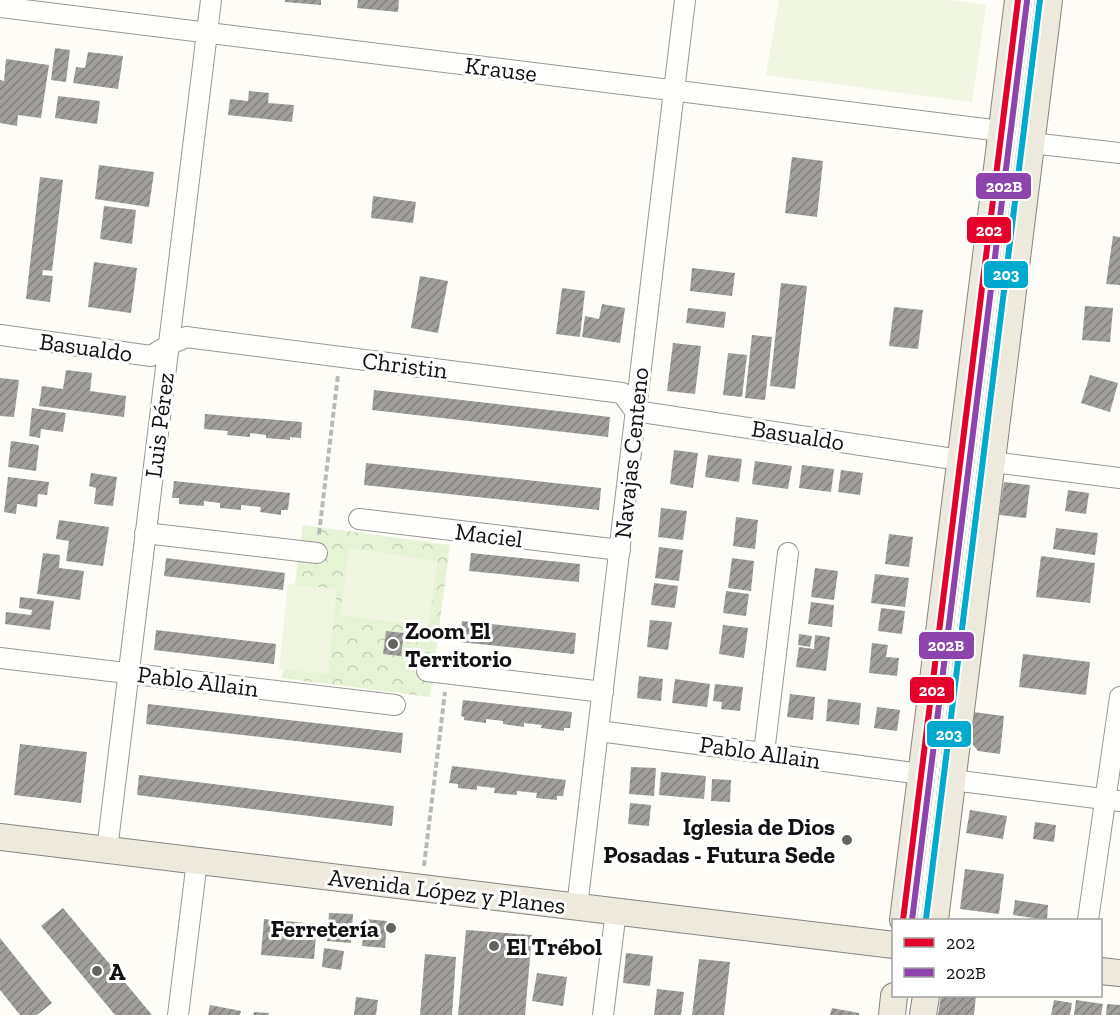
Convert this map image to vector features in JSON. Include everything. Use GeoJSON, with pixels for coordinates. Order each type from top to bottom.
{"type":"FeatureCollection","features":[{"type":"Feature","properties":{"kind":"main road"},"geometry":{"type":"LineString","coordinates":[[903,919],[1018,0]]}},
{"type":"Feature","properties":{"kind":"main road"},"geometry":{"type":"LineString","coordinates":[[935,919],[1049,0]]}},
{"type":"Feature","properties":{"kind":"main road","name":"Avenida López y Planes"},"geometry":{"type":"LineString","coordinates":[[0,837],[892,945]]}},
{"type":"Feature","properties":{"kind":"main road"},"geometry":{"type":"LineString","coordinates":[[1102,971],[1120,973]]}},
{"type":"Feature","properties":{"kind":"main road"},"geometry":{"type":"LineString","coordinates":[[892,1015],[894,997]]}},
{"type":"Feature","properties":{"kind":"main road"},"geometry":{"type":"LineString","coordinates":[[923,1015],[926,997]]}},
{"type":"Feature","properties":{"kind":"street","name":"Luis Pérez"},"geometry":{"type":"LineString","coordinates":[[107,850],[211,0]]}},
{"type":"Feature","properties":{"kind":"street","name":"Navajas Centeno"},"geometry":{"type":"LineString","coordinates":[[578,907],[685,0]]}},
{"type":"Feature","properties":{"kind":"street","name":"Krause"},"geometry":{"type":"LineString","coordinates":[[0,7],[1001,131]]}},
{"type":"Feature","properties":{"kind":"street"},"geometry":{"type":"LineString","coordinates":[[1031,143],[1120,153]]}},
{"type":"Feature","properties":{"kind":"street","name":"Basualdo"},"geometry":{"type":"LineString","coordinates":[[0,335],[151,357],[169,345]]}},
{"type":"Feature","properties":{"kind":"street","name":"Christin"},"geometry":{"type":"LineString","coordinates":[[169,345],[186,337],[622,393],[635,411]]}},
{"type":"Feature","properties":{"kind":"street","name":"Basualdo"},"geometry":{"type":"LineString","coordinates":[[635,411],[960,460]]}},
{"type":"Feature","properties":{"kind":"street"},"geometry":{"type":"LineString","coordinates":[[992,462],[1120,478]]}},
{"type":"Feature","properties":{"kind":"street","name":"Maciel"},"geometry":{"type":"LineString","coordinates":[[359,519],[620,550]]}},
{"type":"Feature","properties":{"kind":"street"},"geometry":{"type":"LineString","coordinates":[[145,533],[317,553]]}},
{"type":"Feature","properties":{"kind":"street"},"geometry":{"type":"LineString","coordinates":[[764,753],[788,553]]}},
{"type":"Feature","properties":{"kind":"street","name":"Pablo Allain"},"geometry":{"type":"LineString","coordinates":[[0,658],[395,705]]}},
{"type":"Feature","properties":{"kind":"street"},"geometry":{"type":"LineString","coordinates":[[427,671],[603,692]]}},
{"type":"Feature","properties":{"kind":"street"},"geometry":{"type":"LineString","coordinates":[[1088,919],[1112,800],[1120,697]]}},
{"type":"Feature","properties":{"kind":"street","name":"Pablo Allain"},"geometry":{"type":"LineString","coordinates":[[598,731],[921,774]]}},
{"type":"Feature","properties":{"kind":"street"},"geometry":{"type":"LineString","coordinates":[[952,780],[1112,800]]}},
{"type":"Feature","properties":{"kind":"street"},"geometry":{"type":"LineString","coordinates":[[178,1015],[197,861]]}},
{"type":"Feature","properties":{"kind":"street"},"geometry":{"type":"LineString","coordinates":[[603,1015],[616,911]]}},
{"type":"Feature","properties":{"kind":"path"},"geometry":{"type":"LineString","coordinates":[[317,553],[340,357]]}},
{"type":"Feature","properties":{"kind":"path"},"geometry":{"type":"LineString","coordinates":[[421,888],[447,674]]}},
{"type":"Feature","properties":{"kind":"green space"},"geometry":{"type":"Polygon","coordinates":[[[779,0],[950,0],[986,5],[972,102],[766,75],[779,0]]]}},
{"type":"Feature","properties":{"kind":"green space"},"geometry":{"type":"Polygon","coordinates":[[[303,525],[450,545],[430,697],[282,678],[303,525]]]}},
{"type":"Feature","properties":{"kind":"green space"},"geometry":{"type":"Polygon","coordinates":[[[349,548],[438,561],[428,627],[340,615],[349,548]]]}},
{"type":"Feature","properties":{"kind":"green space"},"geometry":{"type":"Polygon","coordinates":[[[288,584],[337,589],[328,674],[279,669],[288,584]]]}},
{"type":"Feature","properties":{"kind":"building"},"geometry":{"type":"Polygon","coordinates":[[[285,0],[321,0],[321,5],[285,2],[285,0]]]}},
{"type":"Feature","properties":{"kind":"building"},"geometry":{"type":"Polygon","coordinates":[[[358,0],[399,0],[398,12],[357,8],[358,0]]]}},
{"type":"Feature","properties":{"kind":"building"},"geometry":{"type":"Polygon","coordinates":[[[55,48],[70,50],[66,82],[51,80],[55,48]]]}},
{"type":"Feature","properties":{"kind":"building"},"geometry":{"type":"Polygon","coordinates":[[[88,52],[123,56],[118,89],[73,83],[76,67],[85,68],[88,52]]]}},
{"type":"Feature","properties":{"kind":"building"},"geometry":{"type":"Polygon","coordinates":[[[6,59],[49,65],[41,118],[18,115],[17,126],[0,123],[0,80],[4,81],[6,59]]]}},
{"type":"Feature","properties":{"kind":"building"},"geometry":{"type":"Polygon","coordinates":[[[249,91],[269,93],[268,103],[294,105],[292,122],[228,115],[230,99],[248,101],[249,91]]]}},
{"type":"Feature","properties":{"kind":"building"},"geometry":{"type":"Polygon","coordinates":[[[58,96],[100,101],[97,124],[55,118],[58,96]]]}},
{"type":"Feature","properties":{"kind":"building"},"geometry":{"type":"Polygon","coordinates":[[[792,157],[823,161],[817,217],[785,213],[792,157]]]}},
{"type":"Feature","properties":{"kind":"building"},"geometry":{"type":"Polygon","coordinates":[[[99,165],[154,172],[149,207],[95,199],[99,165]]]}},
{"type":"Feature","properties":{"kind":"building"},"geometry":{"type":"Polygon","coordinates":[[[40,177],[63,180],[52,271],[43,270],[42,275],[53,276],[50,302],[26,299],[40,177]]]}},
{"type":"Feature","properties":{"kind":"building"},"geometry":{"type":"Polygon","coordinates":[[[373,196],[416,202],[413,223],[371,218],[373,196]]]}},
{"type":"Feature","properties":{"kind":"building"},"geometry":{"type":"Polygon","coordinates":[[[104,206],[136,210],[132,244],[100,239],[104,206]]]}},
{"type":"Feature","properties":{"kind":"building"},"geometry":{"type":"Polygon","coordinates":[[[1113,236],[1120,237],[1120,285],[1106,284],[1113,236]]]}},
{"type":"Feature","properties":{"kind":"building"},"geometry":{"type":"Polygon","coordinates":[[[94,262],[137,268],[131,313],[88,307],[94,262]]]}},
{"type":"Feature","properties":{"kind":"building"},"geometry":{"type":"Polygon","coordinates":[[[692,268],[735,273],[732,296],[690,291],[692,268]]]}},
{"type":"Feature","properties":{"kind":"building"},"geometry":{"type":"Polygon","coordinates":[[[420,276],[448,281],[438,333],[411,328],[420,276]]]}},
{"type":"Feature","properties":{"kind":"building"},"geometry":{"type":"Polygon","coordinates":[[[781,283],[807,286],[795,389],[770,386],[781,283]]]}},
{"type":"Feature","properties":{"kind":"building"},"geometry":{"type":"Polygon","coordinates":[[[562,288],[585,291],[580,337],[556,334],[562,288]]]}},
{"type":"Feature","properties":{"kind":"building"},"geometry":{"type":"Polygon","coordinates":[[[602,304],[625,308],[620,343],[582,337],[585,316],[599,319],[602,304]]]}},
{"type":"Feature","properties":{"kind":"building"},"geometry":{"type":"Polygon","coordinates":[[[1085,306],[1113,308],[1110,342],[1082,340],[1085,306]]]}},
{"type":"Feature","properties":{"kind":"building"},"geometry":{"type":"Polygon","coordinates":[[[894,307],[923,310],[918,349],[889,346],[894,307]]]}},
{"type":"Feature","properties":{"kind":"building"},"geometry":{"type":"Polygon","coordinates":[[[688,308],[726,312],[724,328],[686,323],[688,308]]]}},
{"type":"Feature","properties":{"kind":"building"},"geometry":{"type":"Polygon","coordinates":[[[752,335],[772,337],[765,400],[745,398],[752,335]]]}},
{"type":"Feature","properties":{"kind":"building"},"geometry":{"type":"Polygon","coordinates":[[[673,343],[701,346],[695,394],[667,391],[673,343]]]}},
{"type":"Feature","properties":{"kind":"building"},"geometry":{"type":"Polygon","coordinates":[[[728,353],[747,355],[742,397],[723,395],[728,353]]]}},
{"type":"Feature","properties":{"kind":"building"},"geometry":{"type":"Polygon","coordinates":[[[66,370],[92,373],[90,391],[126,396],[124,417],[39,406],[42,386],[63,389],[66,370]]]}},
{"type":"Feature","properties":{"kind":"building"},"geometry":{"type":"Polygon","coordinates":[[[1090,375],[1118,383],[1110,412],[1081,403],[1090,375]]]}},
{"type":"Feature","properties":{"kind":"building"},"geometry":{"type":"Polygon","coordinates":[[[0,378],[19,380],[14,417],[0,416],[0,378]]]}},
{"type":"Feature","properties":{"kind":"building"},"geometry":{"type":"Polygon","coordinates":[[[374,390],[610,417],[608,437],[372,410],[374,390]]]}},
{"type":"Feature","properties":{"kind":"building"},"geometry":{"type":"Polygon","coordinates":[[[32,408],[66,413],[63,432],[41,429],[40,438],[29,436],[32,408]]]}},
{"type":"Feature","properties":{"kind":"building"},"geometry":{"type":"Polygon","coordinates":[[[205,414],[302,422],[301,438],[290,437],[290,440],[266,438],[266,435],[250,433],[250,437],[227,435],[228,431],[204,429],[205,414]]]}},
{"type":"Feature","properties":{"kind":"building"},"geometry":{"type":"Polygon","coordinates":[[[11,441],[39,445],[36,471],[8,467],[11,441]]]}},
{"type":"Feature","properties":{"kind":"building"},"geometry":{"type":"Polygon","coordinates":[[[674,450],[698,453],[693,488],[670,484],[674,450]]]}},
{"type":"Feature","properties":{"kind":"building"},"geometry":{"type":"Polygon","coordinates":[[[708,455],[742,459],[739,482],[705,477],[708,455]]]}},
{"type":"Feature","properties":{"kind":"building"},"geometry":{"type":"Polygon","coordinates":[[[755,461],[792,466],[788,489],[752,484],[755,461]]]}},
{"type":"Feature","properties":{"kind":"building"},"geometry":{"type":"Polygon","coordinates":[[[366,463],[601,488],[599,510],[364,485],[366,463]]]}},
{"type":"Feature","properties":{"kind":"building"},"geometry":{"type":"Polygon","coordinates":[[[802,465],[834,469],[831,492],[799,488],[802,465]]]}},
{"type":"Feature","properties":{"kind":"building"},"geometry":{"type":"Polygon","coordinates":[[[841,470],[863,473],[860,495],[838,492],[841,470]]]}},
{"type":"Feature","properties":{"kind":"building"},"geometry":{"type":"Polygon","coordinates":[[[91,473],[117,477],[113,506],[94,504],[96,488],[89,486],[91,473]]]}},
{"type":"Feature","properties":{"kind":"building"},"geometry":{"type":"Polygon","coordinates":[[[8,477],[49,482],[47,495],[38,494],[37,507],[17,504],[16,514],[4,512],[8,477]]]}},
{"type":"Feature","properties":{"kind":"building"},"geometry":{"type":"Polygon","coordinates":[[[174,481],[290,493],[288,510],[281,510],[281,515],[260,512],[261,507],[241,505],[241,510],[220,508],[220,503],[204,501],[204,506],[179,504],[179,498],[172,498],[174,481]]]}},
{"type":"Feature","properties":{"kind":"building"},"geometry":{"type":"Polygon","coordinates":[[[1004,482],[1030,485],[1026,518],[999,515],[1004,482]]]}},
{"type":"Feature","properties":{"kind":"building"},"geometry":{"type":"Polygon","coordinates":[[[1068,490],[1089,493],[1086,514],[1065,511],[1068,490]]]}},
{"type":"Feature","properties":{"kind":"building"},"geometry":{"type":"Polygon","coordinates":[[[661,508],[687,511],[683,540],[658,537],[661,508]]]}},
{"type":"Feature","properties":{"kind":"building"},"geometry":{"type":"Polygon","coordinates":[[[736,517],[758,520],[755,549],[733,546],[736,517]]]}},
{"type":"Feature","properties":{"kind":"building"},"geometry":{"type":"Polygon","coordinates":[[[59,520],[109,527],[103,566],[66,561],[69,541],[56,539],[59,520]]]}},
{"type":"Feature","properties":{"kind":"building"},"geometry":{"type":"Polygon","coordinates":[[[1056,528],[1098,533],[1095,555],[1053,549],[1056,528]]]}},
{"type":"Feature","properties":{"kind":"building"},"geometry":{"type":"Polygon","coordinates":[[[889,534],[913,537],[909,567],[885,564],[889,534]]]}},
{"type":"Feature","properties":{"kind":"building"},"geometry":{"type":"Polygon","coordinates":[[[659,547],[683,550],[679,581],[655,578],[659,547]]]}},
{"type":"Feature","properties":{"kind":"building"},"geometry":{"type":"Polygon","coordinates":[[[43,553],[60,555],[59,568],[84,571],[80,600],[37,594],[43,553]]]}},
{"type":"Feature","properties":{"kind":"building"},"geometry":{"type":"Polygon","coordinates":[[[471,553],[580,564],[579,582],[469,571],[471,553]]]}},
{"type":"Feature","properties":{"kind":"building"},"geometry":{"type":"Polygon","coordinates":[[[1041,556],[1095,563],[1090,603],[1036,597],[1041,556]]]}},
{"type":"Feature","properties":{"kind":"building"},"geometry":{"type":"Polygon","coordinates":[[[166,558],[285,573],[283,590],[164,576],[166,558]]]}},
{"type":"Feature","properties":{"kind":"building"},"geometry":{"type":"Polygon","coordinates":[[[732,558],[754,561],[751,591],[728,588],[732,558]]]}},
{"type":"Feature","properties":{"kind":"building"},"geometry":{"type":"Polygon","coordinates":[[[815,568],[838,571],[834,600],[811,597],[815,568]]]}},
{"type":"Feature","properties":{"kind":"building"},"geometry":{"type":"Polygon","coordinates":[[[875,574],[909,578],[905,607],[871,603],[875,574]]]}},
{"type":"Feature","properties":{"kind":"building"},"geometry":{"type":"Polygon","coordinates":[[[654,583],[678,586],[675,608],[651,605],[654,583]]]}},
{"type":"Feature","properties":{"kind":"building"},"geometry":{"type":"Polygon","coordinates":[[[726,591],[749,594],[746,616],[723,613],[726,591]]]}},
{"type":"Feature","properties":{"kind":"building"},"geometry":{"type":"Polygon","coordinates":[[[20,597],[54,601],[50,630],[5,624],[6,612],[31,615],[32,610],[19,608],[20,597]]]}},
{"type":"Feature","properties":{"kind":"building"},"geometry":{"type":"Polygon","coordinates":[[[811,602],[834,605],[832,627],[808,624],[811,602]]]}},
{"type":"Feature","properties":{"kind":"building"},"geometry":{"type":"Polygon","coordinates":[[[881,608],[905,611],[902,634],[878,631],[881,608]]]}},
{"type":"Feature","properties":{"kind":"building"},"geometry":{"type":"Polygon","coordinates":[[[650,620],[672,622],[668,650],[647,647],[650,620]]]}},
{"type":"Feature","properties":{"kind":"building"},"geometry":{"type":"Polygon","coordinates":[[[462,621],[576,633],[574,654],[460,642],[462,621]]]}},
{"type":"Feature","properties":{"kind":"building"},"geometry":{"type":"Polygon","coordinates":[[[723,625],[748,628],[744,658],[719,654],[723,625]]]}},
{"type":"Feature","properties":{"kind":"building"},"geometry":{"type":"Polygon","coordinates":[[[156,630],[276,644],[274,664],[154,650],[156,630]]]}},
{"type":"Feature","properties":{"kind":"building","name":"Zoom El Territorio"},"geometry":{"type":"Polygon","coordinates":[[[386,631],[404,633],[401,656],[383,654],[386,631]]]}},
{"type":"Feature","properties":{"kind":"building"},"geometry":{"type":"Polygon","coordinates":[[[799,634],[812,636],[810,647],[798,645],[799,634]]]}},
{"type":"Feature","properties":{"kind":"building"},"geometry":{"type":"Polygon","coordinates":[[[815,635],[830,637],[826,671],[796,667],[799,647],[814,649],[815,635]]]}},
{"type":"Feature","properties":{"kind":"building"},"geometry":{"type":"Polygon","coordinates":[[[872,643],[888,645],[886,657],[899,658],[897,676],[869,673],[872,643]]]}},
{"type":"Feature","properties":{"kind":"building"},"geometry":{"type":"Polygon","coordinates":[[[1023,654],[1090,662],[1086,695],[1019,687],[1023,654]]]}},
{"type":"Feature","properties":{"kind":"building"},"geometry":{"type":"Polygon","coordinates":[[[639,676],[663,679],[661,701],[637,698],[639,676]]]}},
{"type":"Feature","properties":{"kind":"building"},"geometry":{"type":"Polygon","coordinates":[[[675,679],[710,684],[707,707],[672,703],[675,679]]]}},
{"type":"Feature","properties":{"kind":"building"},"geometry":{"type":"Polygon","coordinates":[[[715,684],[743,687],[740,711],[721,709],[722,702],[713,701],[715,684]]]}},
{"type":"Feature","properties":{"kind":"building"},"geometry":{"type":"Polygon","coordinates":[[[790,694],[815,697],[813,720],[787,717],[790,694]]]}},
{"type":"Feature","properties":{"kind":"building"},"geometry":{"type":"Polygon","coordinates":[[[828,699],[861,703],[859,725],[826,721],[828,699]]]}},
{"type":"Feature","properties":{"kind":"building"},"geometry":{"type":"Polygon","coordinates":[[[463,700],[572,712],[570,728],[564,728],[564,731],[524,723],[524,727],[486,719],[486,723],[464,720],[461,716],[463,700]]]}},
{"type":"Feature","properties":{"kind":"building"},"geometry":{"type":"Polygon","coordinates":[[[148,704],[403,733],[401,753],[146,724],[148,704]]]}},
{"type":"Feature","properties":{"kind":"building"},"geometry":{"type":"Polygon","coordinates":[[[877,707],[900,710],[897,731],[874,728],[877,707]]]}},
{"type":"Feature","properties":{"kind":"building"},"geometry":{"type":"Polygon","coordinates":[[[973,712],[1004,716],[1000,754],[978,751],[969,740],[973,712]]]}},
{"type":"Feature","properties":{"kind":"building"},"geometry":{"type":"Polygon","coordinates":[[[20,744],[87,752],[81,803],[14,795],[20,744]]]}},
{"type":"Feature","properties":{"kind":"building"},"geometry":{"type":"Polygon","coordinates":[[[452,766],[566,780],[563,796],[557,796],[557,800],[536,798],[537,793],[517,791],[517,795],[494,793],[495,788],[477,786],[477,790],[458,788],[458,784],[449,783],[452,766]]]}},
{"type":"Feature","properties":{"kind":"building"},"geometry":{"type":"Polygon","coordinates":[[[631,767],[656,768],[654,796],[629,794],[631,767]]]}},
{"type":"Feature","properties":{"kind":"building"},"geometry":{"type":"Polygon","coordinates":[[[661,772],[706,776],[704,799],[659,795],[661,772]]]}},
{"type":"Feature","properties":{"kind":"building"},"geometry":{"type":"Polygon","coordinates":[[[139,775],[394,806],[392,826],[137,795],[139,775]]]}},
{"type":"Feature","properties":{"kind":"building"},"geometry":{"type":"Polygon","coordinates":[[[712,779],[731,780],[730,802],[711,801],[712,779]]]}},
{"type":"Feature","properties":{"kind":"building"},"geometry":{"type":"Polygon","coordinates":[[[630,803],[651,805],[649,826],[628,824],[630,803]]]}},
{"type":"Feature","properties":{"kind":"building"},"geometry":{"type":"Polygon","coordinates":[[[970,810],[1007,816],[1003,839],[966,833],[970,810]]]}},
{"type":"Feature","properties":{"kind":"building"},"geometry":{"type":"Polygon","coordinates":[[[1035,822],[1056,825],[1054,842],[1033,839],[1035,822]]]}},
{"type":"Feature","properties":{"kind":"building"},"geometry":{"type":"Polygon","coordinates":[[[965,869],[1004,874],[999,914],[960,909],[965,869]]]}},
{"type":"Feature","properties":{"kind":"building"},"geometry":{"type":"Polygon","coordinates":[[[1015,900],[1048,905],[1047,919],[1013,915],[1015,900]]]}},
{"type":"Feature","properties":{"kind":"building","name":"A"},"geometry":{"type":"Polygon","coordinates":[[[63,908],[152,1015],[115,1015],[41,926],[63,908]]]}},
{"type":"Feature","properties":{"kind":"building"},"geometry":{"type":"Polygon","coordinates":[[[329,913],[353,914],[351,943],[327,941],[329,913]]]}},
{"type":"Feature","properties":{"kind":"building"},"geometry":{"type":"Polygon","coordinates":[[[264,919],[317,924],[314,959],[261,955],[264,919]]]}},
{"type":"Feature","properties":{"kind":"building"},"geometry":{"type":"Polygon","coordinates":[[[365,919],[387,921],[385,948],[362,946],[365,919]]]}},
{"type":"Feature","properties":{"kind":"building"},"geometry":{"type":"Polygon","coordinates":[[[466,930],[532,935],[525,1015],[458,1015],[466,930]]]}},
{"type":"Feature","properties":{"kind":"building"},"geometry":{"type":"Polygon","coordinates":[[[0,938],[52,1003],[37,1015],[20,1015],[0,990],[0,938]]]}},
{"type":"Feature","properties":{"kind":"building"},"geometry":{"type":"Polygon","coordinates":[[[324,948],[344,951],[341,970],[322,967],[324,948]]]}},
{"type":"Feature","properties":{"kind":"building"},"geometry":{"type":"Polygon","coordinates":[[[626,953],[653,956],[650,986],[623,983],[626,953]]]}},
{"type":"Feature","properties":{"kind":"building"},"geometry":{"type":"Polygon","coordinates":[[[425,954],[456,957],[452,1015],[420,1015],[425,954]]]}},
{"type":"Feature","properties":{"kind":"building"},"geometry":{"type":"Polygon","coordinates":[[[699,959],[730,962],[724,1015],[692,1015],[699,959]]]}},
{"type":"Feature","properties":{"kind":"building"},"geometry":{"type":"Polygon","coordinates":[[[537,973],[567,977],[563,1006],[532,1001],[537,973]]]}},
{"type":"Feature","properties":{"kind":"building"},"geometry":{"type":"Polygon","coordinates":[[[657,989],[684,992],[681,1015],[654,1015],[657,989]]]}},
{"type":"Feature","properties":{"kind":"building"},"geometry":{"type":"Polygon","coordinates":[[[356,997],[378,1000],[376,1015],[354,1015],[356,997]]]}},
{"type":"Feature","properties":{"kind":"building"},"geometry":{"type":"Polygon","coordinates":[[[941,997],[976,997],[974,1015],[938,1015],[941,997]]]}},
{"type":"Feature","properties":{"kind":"building"},"geometry":{"type":"Polygon","coordinates":[[[1054,1000],[1072,1003],[1070,1015],[1051,1015],[1054,1000]]]}},
{"type":"Feature","properties":{"kind":"building"},"geometry":{"type":"Polygon","coordinates":[[[1076,1000],[1103,1004],[1101,1015],[1074,1015],[1076,1000]]]}},
{"type":"Feature","properties":{"kind":"building"},"geometry":{"type":"Polygon","coordinates":[[[1107,1004],[1120,1005],[1120,1015],[1106,1015],[1107,1004]]]}},
{"type":"Feature","properties":{"kind":"building"},"geometry":{"type":"Polygon","coordinates":[[[210,1005],[241,1011],[240,1015],[208,1015],[210,1005]]]}},
{"type":"Feature","properties":{"kind":"building"},"geometry":{"type":"Polygon","coordinates":[[[832,1008],[859,1013],[859,1015],[830,1015],[832,1008]]]}},
{"type":"Feature","properties":{"kind":"building"},"geometry":{"type":"Polygon","coordinates":[[[254,1012],[269,1013],[269,1015],[253,1015],[254,1012]]]}},
{"type":"Feature","properties":{"kind":"transit line","name":"202"},"geometry":{"type":"LineString","coordinates":[[903,919],[1018,0]]}},
{"type":"Feature","properties":{"kind":"transit line","name":"203"},"geometry":{"type":"LineString","coordinates":[[926,919],[1040,0]]}},
{"type":"Feature","properties":{"kind":"transit line","name":"202B"},"geometry":{"type":"LineString","coordinates":[[912,919],[1027,1]]}},
{"type":"Feature","properties":{"kind":"place","name":"Zoom El Territorio"},"geometry":{"type":"Point","coordinates":[393,644]}},
{"type":"Feature","properties":{"kind":"place","name":"Iglesia de Dios Posadas - Futura Sede"},"geometry":{"type":"Point","coordinates":[847,840]}},
{"type":"Feature","properties":{"kind":"place","name":"Ferretería"},"geometry":{"type":"Point","coordinates":[391,928]}},
{"type":"Feature","properties":{"kind":"place","name":"El Trébol"},"geometry":{"type":"Point","coordinates":[494,946]}},
{"type":"Feature","properties":{"kind":"place","name":"A"},"geometry":{"type":"Point","coordinates":[97,971]}}]}
